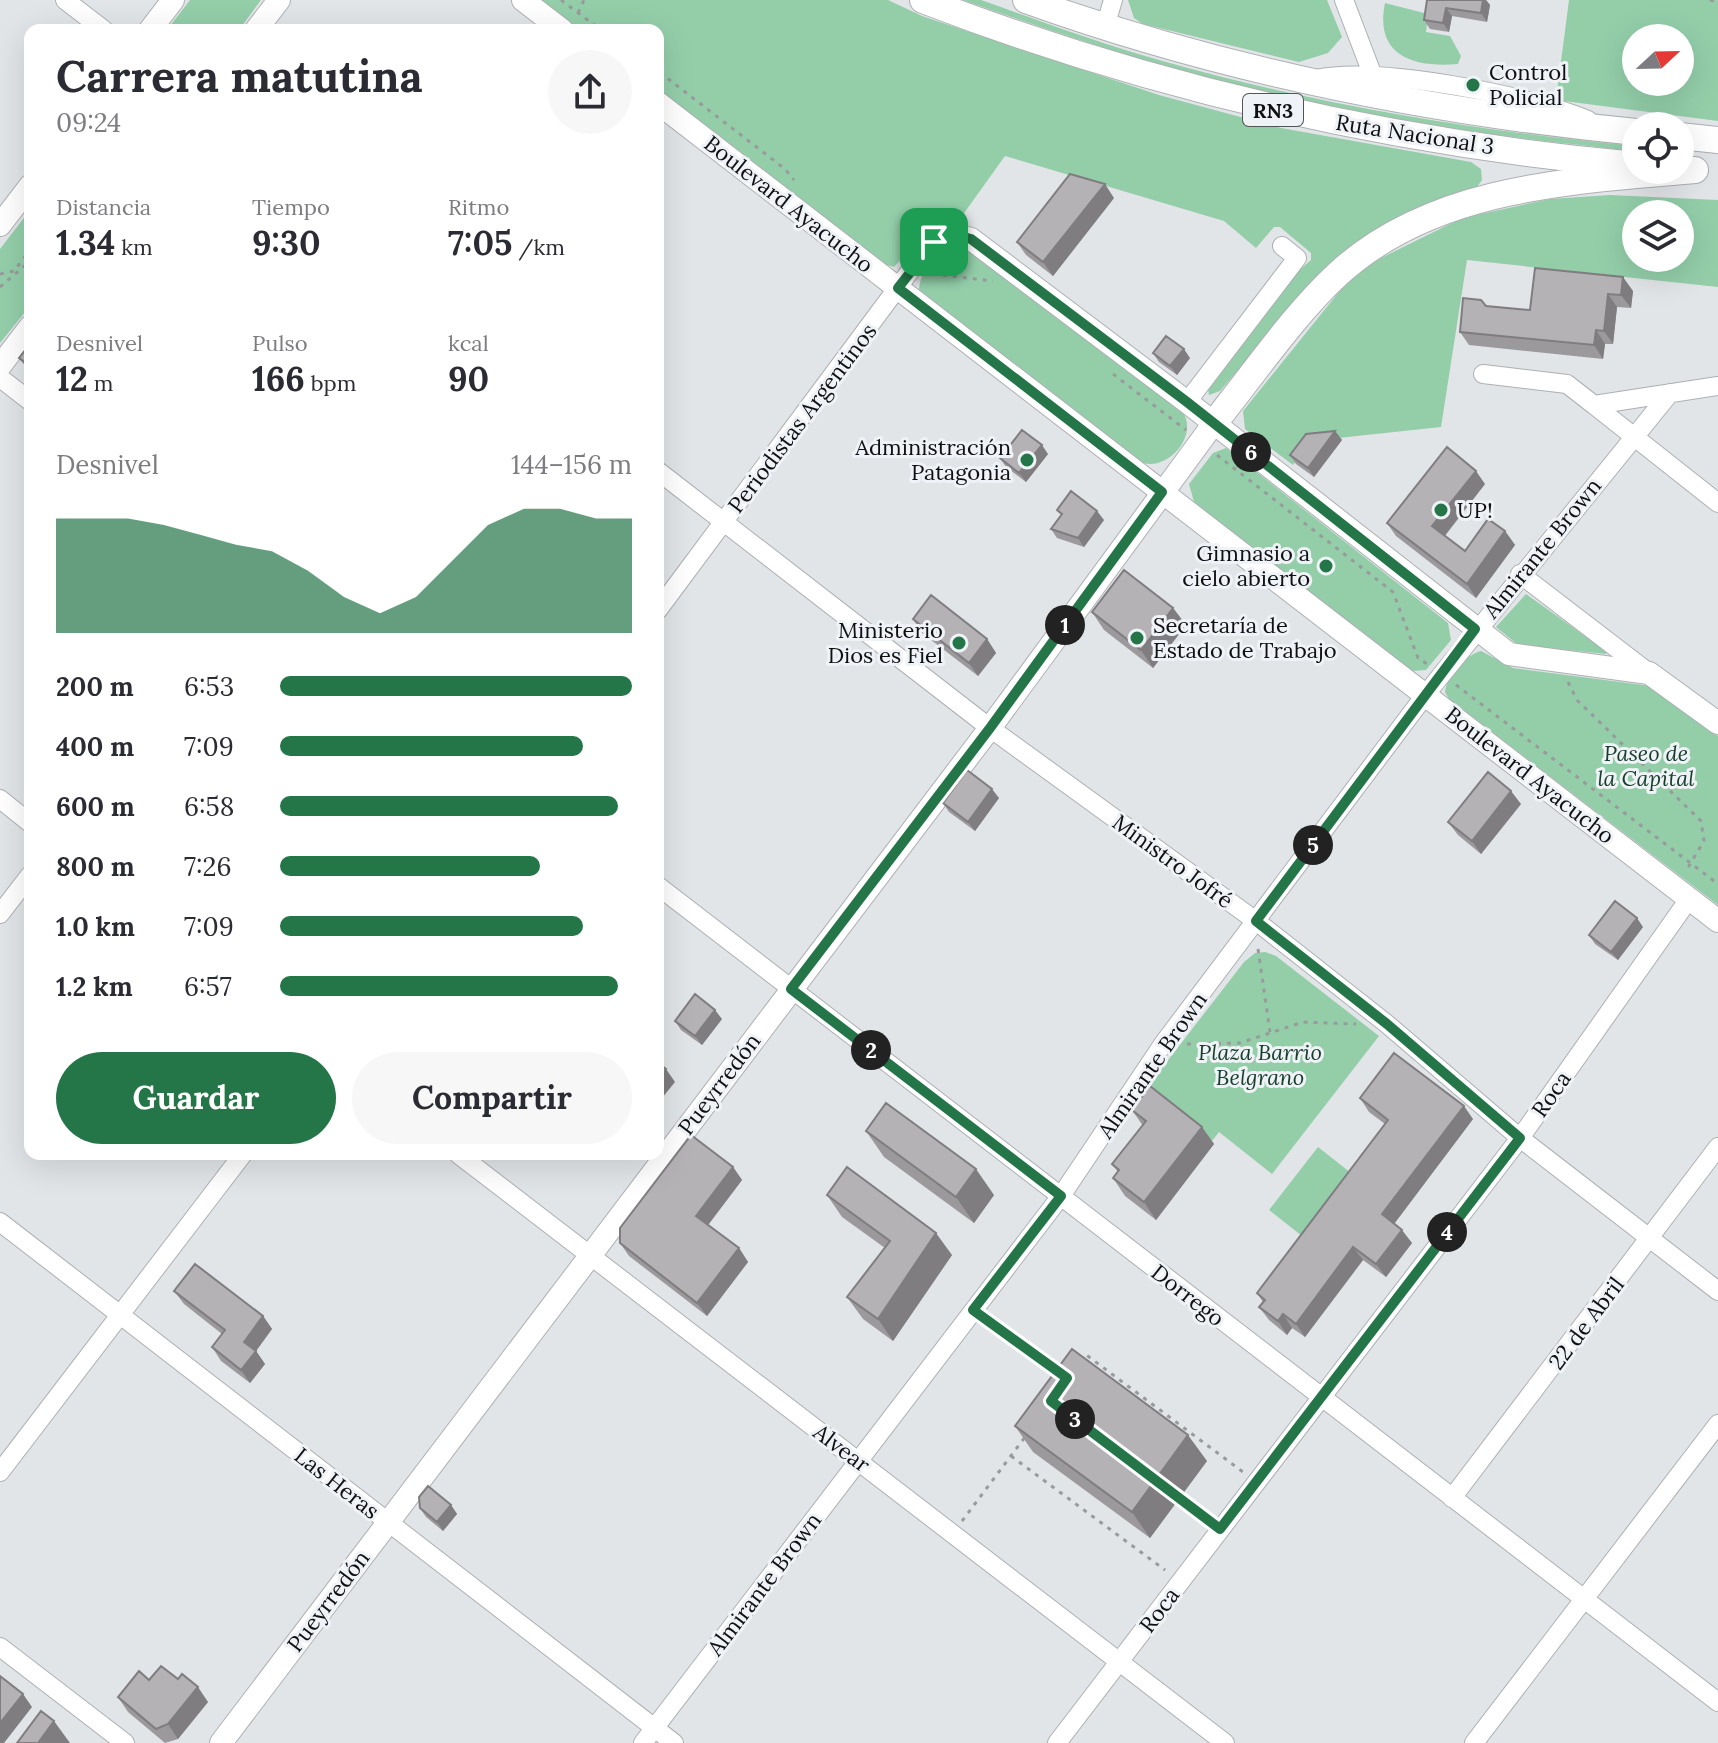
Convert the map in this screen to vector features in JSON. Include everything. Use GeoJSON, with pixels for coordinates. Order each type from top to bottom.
{"type":"FeatureCollection","features":[{"type":"Feature","properties":{"kind":"highway","name":"Ruta Nacional 3"},"geometry":{"type":"LineString","coordinates":[[923,0],[1154,77],[1281,112],[1474,146],[1622,163]]}},
{"type":"Feature","properties":{"kind":"highway","name":"Ruta Nacional 3"},"geometry":{"type":"LineString","coordinates":[[1026,0],[1162,45],[1309,80],[1376,85],[1622,130]]}},
{"type":"Feature","properties":{"kind":"highway"},"geometry":{"type":"LineString","coordinates":[[1694,137],[1718,140]]}},
{"type":"Feature","properties":{"kind":"highway"},"geometry":{"type":"LineString","coordinates":[[1214,423],[1337,275],[1366,250],[1408,227],[1482,198],[1610,178],[1698,171]]}},
{"type":"Feature","properties":{"kind":"main road"},"geometry":{"type":"LineString","coordinates":[[155,24],[173,0]]}},
{"type":"Feature","properties":{"kind":"main road"},"geometry":{"type":"LineString","coordinates":[[261,24],[279,0]]}},
{"type":"Feature","properties":{"kind":"main road"},"geometry":{"type":"LineString","coordinates":[[523,0],[554,24]]}},
{"type":"Feature","properties":{"kind":"main road","name":"Boulevard Ayacucho"},"geometry":{"type":"LineString","coordinates":[[664,108],[1718,921]]}},
{"type":"Feature","properties":{"kind":"main road"},"geometry":{"type":"LineString","coordinates":[[0,225],[24,194]]}},
{"type":"Feature","properties":{"kind":"main road"},"geometry":{"type":"LineString","coordinates":[[952,234],[971,239],[1187,402],[1509,654],[1649,673],[1718,723]]}},
{"type":"Feature","properties":{"kind":"main road"},"geometry":{"type":"LineString","coordinates":[[0,366],[24,335]]}},
{"type":"Feature","properties":{"kind":"main road","name":"Pueyrredón"},"geometry":{"type":"LineString","coordinates":[[664,1156],[990,728],[1214,423]]}},
{"type":"Feature","properties":{"kind":"main road","name":"Pueyrredón"},"geometry":{"type":"LineString","coordinates":[[221,1743],[661,1160]]}},
{"type":"Feature","properties":{"kind":"street"},"geometry":{"type":"LineString","coordinates":[[65,0],[96,24]]}},
{"type":"Feature","properties":{"kind":"street"},"geometry":{"type":"LineString","coordinates":[[1105,27],[1113,0]]}},
{"type":"Feature","properties":{"kind":"street"},"geometry":{"type":"LineString","coordinates":[[1344,0],[1376,85]]}},
{"type":"Feature","properties":{"kind":"street","name":"Periodistas Argentinos"},"geometry":{"type":"LineString","coordinates":[[664,602],[898,288],[934,242],[952,234]]}},
{"type":"Feature","properties":{"kind":"street"},"geometry":{"type":"LineString","coordinates":[[1187,402],[1297,258],[1282,246]]}},
{"type":"Feature","properties":{"kind":"street"},"geometry":{"type":"LineString","coordinates":[[1483,374],[1567,384],[1718,503]]}},
{"type":"Feature","properties":{"kind":"street"},"geometry":{"type":"LineString","coordinates":[[0,378],[24,396]]}},
{"type":"Feature","properties":{"kind":"street"},"geometry":{"type":"LineString","coordinates":[[1594,405],[1718,386]]}},
{"type":"Feature","properties":{"kind":"street","name":"Almirante Brown"},"geometry":{"type":"LineString","coordinates":[[643,1743],[1061,1196],[1163,1044],[1475,629],[1670,393]]}},
{"type":"Feature","properties":{"kind":"street","name":"Ministro Jofré"},"geometry":{"type":"LineString","coordinates":[[664,476],[990,728],[1256,921],[1387,1024],[1520,1138],[1718,1291]]}},
{"type":"Feature","properties":{"kind":"street"},"geometry":{"type":"LineString","coordinates":[[1520,574],[1649,673]]}},
{"type":"Feature","properties":{"kind":"street"},"geometry":{"type":"LineString","coordinates":[[0,799],[24,818]]}},
{"type":"Feature","properties":{"kind":"street"},"geometry":{"type":"LineString","coordinates":[[0,914],[24,883]]}},
{"type":"Feature","properties":{"kind":"street","name":"Dorrego"},"geometry":{"type":"LineString","coordinates":[[664,891],[1718,1702]]}},
{"type":"Feature","properties":{"kind":"street","name":"Roca"},"geometry":{"type":"LineString","coordinates":[[1057,1743],[1520,1138],[1680,892]]}},
{"type":"Feature","properties":{"kind":"street","name":"22 de Abril"},"geometry":{"type":"LineString","coordinates":[[1452,1498],[1718,1147]]}},
{"type":"Feature","properties":{"kind":"street"},"geometry":{"type":"LineString","coordinates":[[0,1472],[238,1160]]}},
{"type":"Feature","properties":{"kind":"street","name":"Alvear"},"geometry":{"type":"LineString","coordinates":[[466,1160],[1225,1743]]}},
{"type":"Feature","properties":{"kind":"street","name":"Las Heras"},"geometry":{"type":"LineString","coordinates":[[0,1222],[674,1743]]}},
{"type":"Feature","properties":{"kind":"street"},"geometry":{"type":"LineString","coordinates":[[1474,1743],[1718,1424]]}},
{"type":"Feature","properties":{"kind":"street"},"geometry":{"type":"LineString","coordinates":[[0,1647],[125,1743]]}},
{"type":"Feature","properties":{"kind":"path"},"geometry":{"type":"LineString","coordinates":[[561,0],[593,24]]}},
{"type":"Feature","properties":{"kind":"path"},"geometry":{"type":"LineString","coordinates":[[578,13],[584,0]]}},
{"type":"Feature","properties":{"kind":"path"},"geometry":{"type":"LineString","coordinates":[[1710,0],[1718,2]]}},
{"type":"Feature","properties":{"kind":"path"},"geometry":{"type":"LineString","coordinates":[[0,274],[14,271],[24,258]]}},
{"type":"Feature","properties":{"kind":"path"},"geometry":{"type":"LineString","coordinates":[[0,287],[24,266]]}},
{"type":"Feature","properties":{"kind":"path"},"geometry":{"type":"LineString","coordinates":[[1567,663],[1567,680],[1577,700],[1701,821],[1706,831],[1701,852],[1680,892]]}},
{"type":"Feature","properties":{"kind":"path"},"geometry":{"type":"LineString","coordinates":[[1256,921],[1270,1032]]}},
{"type":"Feature","properties":{"kind":"path"},"geometry":{"type":"LineString","coordinates":[[1163,1044],[1240,1043],[1303,1022],[1387,1024]]}},
{"type":"Feature","properties":{"kind":"path"},"geometry":{"type":"LineString","coordinates":[[973,1310],[1067,1378]]}},
{"type":"Feature","properties":{"kind":"path"},"geometry":{"type":"LineString","coordinates":[[1076,1366],[1085,1354],[1257,1482]]}},
{"type":"Feature","properties":{"kind":"path"},"geometry":{"type":"LineString","coordinates":[[953,1533],[1027,1434]]}},
{"type":"Feature","properties":{"kind":"path"},"geometry":{"type":"LineString","coordinates":[[1011,1456],[1181,1582]]}},
{"type":"Feature","properties":{"kind":"path"},"geometry":{"type":"LineString","coordinates":[[1172,1493],[1220,1529]]}},
{"type":"Feature","properties":{"kind":"green space"},"geometry":{"type":"Polygon","coordinates":[[[190,0],[261,0],[243,24],[172,24],[190,0]]]}},
{"type":"Feature","properties":{"kind":"green space"},"geometry":{"type":"Polygon","coordinates":[[[534,0],[888,0],[922,16],[1159,95],[1281,128],[1471,162],[1481,169],[1482,180],[1477,187],[1405,215],[1362,239],[1328,265],[1220,391],[1209,395],[1208,389],[1296,273],[1311,260],[1311,253],[1280,227],[1274,227],[1256,248],[1224,221],[1005,156],[962,216],[944,213],[894,267],[883,264],[664,99],[664,24],[566,24],[534,0]]]}},
{"type":"Feature","properties":{"kind":"green space"},"geometry":{"type":"Polygon","coordinates":[[[963,0],[981,0],[1137,53],[1276,90],[1455,124],[1622,144],[1622,149],[1458,130],[1282,97],[1121,53],[963,0]]]}},
{"type":"Feature","properties":{"kind":"green space"},"geometry":{"type":"Polygon","coordinates":[[[1128,0],[1327,0],[1342,37],[1328,53],[1299,62],[1143,24],[1134,18],[1128,0]]]}},
{"type":"Feature","properties":{"kind":"green space"},"geometry":{"type":"Polygon","coordinates":[[[1569,0],[1718,0],[1718,121],[1694,118],[1694,112],[1649,112],[1556,100],[1569,0]]]}},
{"type":"Feature","properties":{"kind":"green space"},"geometry":{"type":"Polygon","coordinates":[[[1385,3],[1428,14],[1426,32],[1450,36],[1461,56],[1458,64],[1426,64],[1401,55],[1386,35],[1383,21],[1385,3]]]}},
{"type":"Feature","properties":{"kind":"green space"},"geometry":{"type":"Polygon","coordinates":[[[1610,195],[1718,200],[1718,287],[1467,260],[1441,427],[1310,441],[1293,465],[1245,429],[1243,411],[1347,282],[1377,260],[1462,218],[1550,199],[1610,195]]]}},
{"type":"Feature","properties":{"kind":"green space"},"geometry":{"type":"Polygon","coordinates":[[[24,218],[24,313],[0,343],[0,249],[24,218]]]}},
{"type":"Feature","properties":{"kind":"green space"},"geometry":{"type":"Polygon","coordinates":[[[955,245],[964,247],[1182,411],[1187,431],[1178,450],[1160,462],[1140,462],[924,296],[919,289],[926,268],[942,251],[955,245]]]}},
{"type":"Feature","properties":{"kind":"green space"},"geometry":{"type":"Polygon","coordinates":[[[1226,448],[1448,623],[1451,640],[1426,670],[1411,671],[1194,502],[1189,484],[1213,453],[1226,448]]]}},
{"type":"Feature","properties":{"kind":"green space"},"geometry":{"type":"Polygon","coordinates":[[[1526,594],[1606,654],[1518,645],[1496,627],[1526,594]]]}},
{"type":"Feature","properties":{"kind":"green space","name":"Paseo de la Capital"},"geometry":{"type":"Polygon","coordinates":[[[1481,651],[1513,668],[1651,686],[1718,736],[1718,905],[1449,699],[1445,692],[1453,673],[1469,657],[1481,651]]]}},
{"type":"Feature","properties":{"kind":"green space","name":"Plaza Barrio Belgrano"},"geometry":{"type":"Polygon","coordinates":[[[1265,952],[1276,956],[1379,1036],[1272,1174],[1219,1132],[1212,1141],[1145,1090],[1244,962],[1255,953],[1265,952]]]}},
{"type":"Feature","properties":{"kind":"green space"},"geometry":{"type":"Polygon","coordinates":[[[1318,1147],[1351,1173],[1302,1236],[1269,1210],[1318,1147]]]}},
{"type":"Feature","properties":{"kind":"building"},"geometry":{"type":"Polygon","coordinates":[[[1427,0],[1483,0],[1481,13],[1446,8],[1443,23],[1424,20],[1427,0]]]}},
{"type":"Feature","properties":{"kind":"building"},"geometry":{"type":"Polygon","coordinates":[[[1070,174],[1105,184],[1043,262],[1017,242],[1070,174]]]}},
{"type":"Feature","properties":{"kind":"building"},"geometry":{"type":"Polygon","coordinates":[[[1535,268],[1623,277],[1621,295],[1608,294],[1604,331],[1596,330],[1594,345],[1460,332],[1463,298],[1481,300],[1486,306],[1530,310],[1535,268]]]}},
{"type":"Feature","properties":{"kind":"building"},"geometry":{"type":"Polygon","coordinates":[[[1166,336],[1184,349],[1170,366],[1153,353],[1166,336]]]}},
{"type":"Feature","properties":{"kind":"building"},"geometry":{"type":"Polygon","coordinates":[[[1022,430],[1042,445],[1019,473],[1000,458],[1022,430]]]}},
{"type":"Feature","properties":{"kind":"building"},"geometry":{"type":"Polygon","coordinates":[[[1335,431],[1308,468],[1290,455],[1306,434],[1335,431]]]}},
{"type":"Feature","properties":{"kind":"building"},"geometry":{"type":"Polygon","coordinates":[[[1447,447],[1476,471],[1432,526],[1465,551],[1488,519],[1505,531],[1467,584],[1387,523],[1447,447]]]}},
{"type":"Feature","properties":{"kind":"building"},"geometry":{"type":"Polygon","coordinates":[[[1071,491],[1097,511],[1078,538],[1051,529],[1062,514],[1057,510],[1071,491]]]}},
{"type":"Feature","properties":{"kind":"building"},"geometry":{"type":"Polygon","coordinates":[[[1124,570],[1173,608],[1141,650],[1092,612],[1124,570]]]}},
{"type":"Feature","properties":{"kind":"building","name":"Ministerio Dios es Fiel"},"geometry":{"type":"Polygon","coordinates":[[[931,595],[987,639],[969,663],[913,619],[931,595]]]}},
{"type":"Feature","properties":{"kind":"building"},"geometry":{"type":"Polygon","coordinates":[[[967,770],[992,789],[968,822],[943,803],[967,770]]]}},
{"type":"Feature","properties":{"kind":"building"},"geometry":{"type":"Polygon","coordinates":[[[1488,772],[1511,791],[1472,841],[1448,822],[1488,772]]]}},
{"type":"Feature","properties":{"kind":"building"},"geometry":{"type":"Polygon","coordinates":[[[1615,901],[1637,918],[1611,952],[1589,935],[1615,901]]]}},
{"type":"Feature","properties":{"kind":"building"},"geometry":{"type":"Polygon","coordinates":[[[695,994],[715,1010],[695,1036],[675,1021],[695,994]]]}},
{"type":"Feature","properties":{"kind":"building"},"geometry":{"type":"Polygon","coordinates":[[[1394,1053],[1464,1106],[1382,1214],[1402,1230],[1376,1264],[1353,1247],[1296,1324],[1283,1314],[1278,1321],[1259,1307],[1265,1300],[1257,1293],[1388,1120],[1360,1098],[1394,1053]]]}},
{"type":"Feature","properties":{"kind":"building"},"geometry":{"type":"Polygon","coordinates":[[[1150,1086],[1202,1127],[1144,1202],[1113,1178],[1119,1170],[1112,1164],[1146,1121],[1132,1110],[1150,1086]]]}},
{"type":"Feature","properties":{"kind":"building"},"geometry":{"type":"Polygon","coordinates":[[[886,1103],[976,1169],[956,1197],[866,1131],[886,1103]]]}},
{"type":"Feature","properties":{"kind":"building"},"geometry":{"type":"Polygon","coordinates":[[[691,1135],[733,1167],[696,1216],[739,1248],[697,1303],[620,1243],[620,1228],[691,1135]]]}},
{"type":"Feature","properties":{"kind":"building"},"geometry":{"type":"Polygon","coordinates":[[[847,1167],[936,1233],[878,1319],[847,1297],[890,1241],[827,1195],[847,1167]]]}},
{"type":"Feature","properties":{"kind":"building"},"geometry":{"type":"Polygon","coordinates":[[[195,1264],[263,1316],[244,1342],[256,1351],[241,1370],[212,1347],[225,1330],[174,1291],[195,1264]]]}},
{"type":"Feature","properties":{"kind":"building"},"geometry":{"type":"Polygon","coordinates":[[[1072,1349],[1188,1435],[1132,1512],[1015,1426],[1072,1349]]]}},
{"type":"Feature","properties":{"kind":"building"},"geometry":{"type":"Polygon","coordinates":[[[428,1486],[451,1505],[437,1522],[420,1508],[419,1497],[428,1486]]]}},
{"type":"Feature","properties":{"kind":"building"},"geometry":{"type":"Polygon","coordinates":[[[161,1666],[178,1679],[182,1674],[198,1687],[168,1724],[156,1729],[118,1697],[139,1671],[149,1680],[161,1666]]]}},
{"type":"Feature","properties":{"kind":"building"},"geometry":{"type":"Polygon","coordinates":[[[0,1676],[23,1694],[0,1723],[0,1676]]]}},
{"type":"Feature","properties":{"kind":"building"},"geometry":{"type":"Polygon","coordinates":[[[41,1711],[54,1721],[38,1743],[17,1743],[41,1711]]]}},
{"type":"Feature","properties":{"kind":"place","name":"Control Policial"},"geometry":{"type":"Point","coordinates":[1473,85]}},
{"type":"Feature","properties":{"kind":"place","name":"Administración Patagonia"},"geometry":{"type":"Point","coordinates":[1027,460]}},
{"type":"Feature","properties":{"kind":"place","name":"UP!"},"geometry":{"type":"Point","coordinates":[1441,510]}},
{"type":"Feature","properties":{"kind":"place","name":"Gimnasio a cielo abierto"},"geometry":{"type":"Point","coordinates":[1326,566]}},
{"type":"Feature","properties":{"kind":"place","name":"Secretaría de Estado de Trabajo"},"geometry":{"type":"Point","coordinates":[1137,638]}},
{"type":"Feature","properties":{"kind":"place","name":"Ministerio Dios es Fiel"},"geometry":{"type":"Point","coordinates":[959,643]}},
{"type":"Feature","properties":{"kind":"route"},"geometry":{"type":"LineString","coordinates":[[952,234],[971,239],[1187,402],[1475,629],[1256,921],[1387,1024],[1520,1138],[1220,1529],[1051,1401],[1067,1378],[973,1310],[1061,1196],[791,989],[990,728],[1162,492],[898,288],[934,242],[952,234]]}}]}
